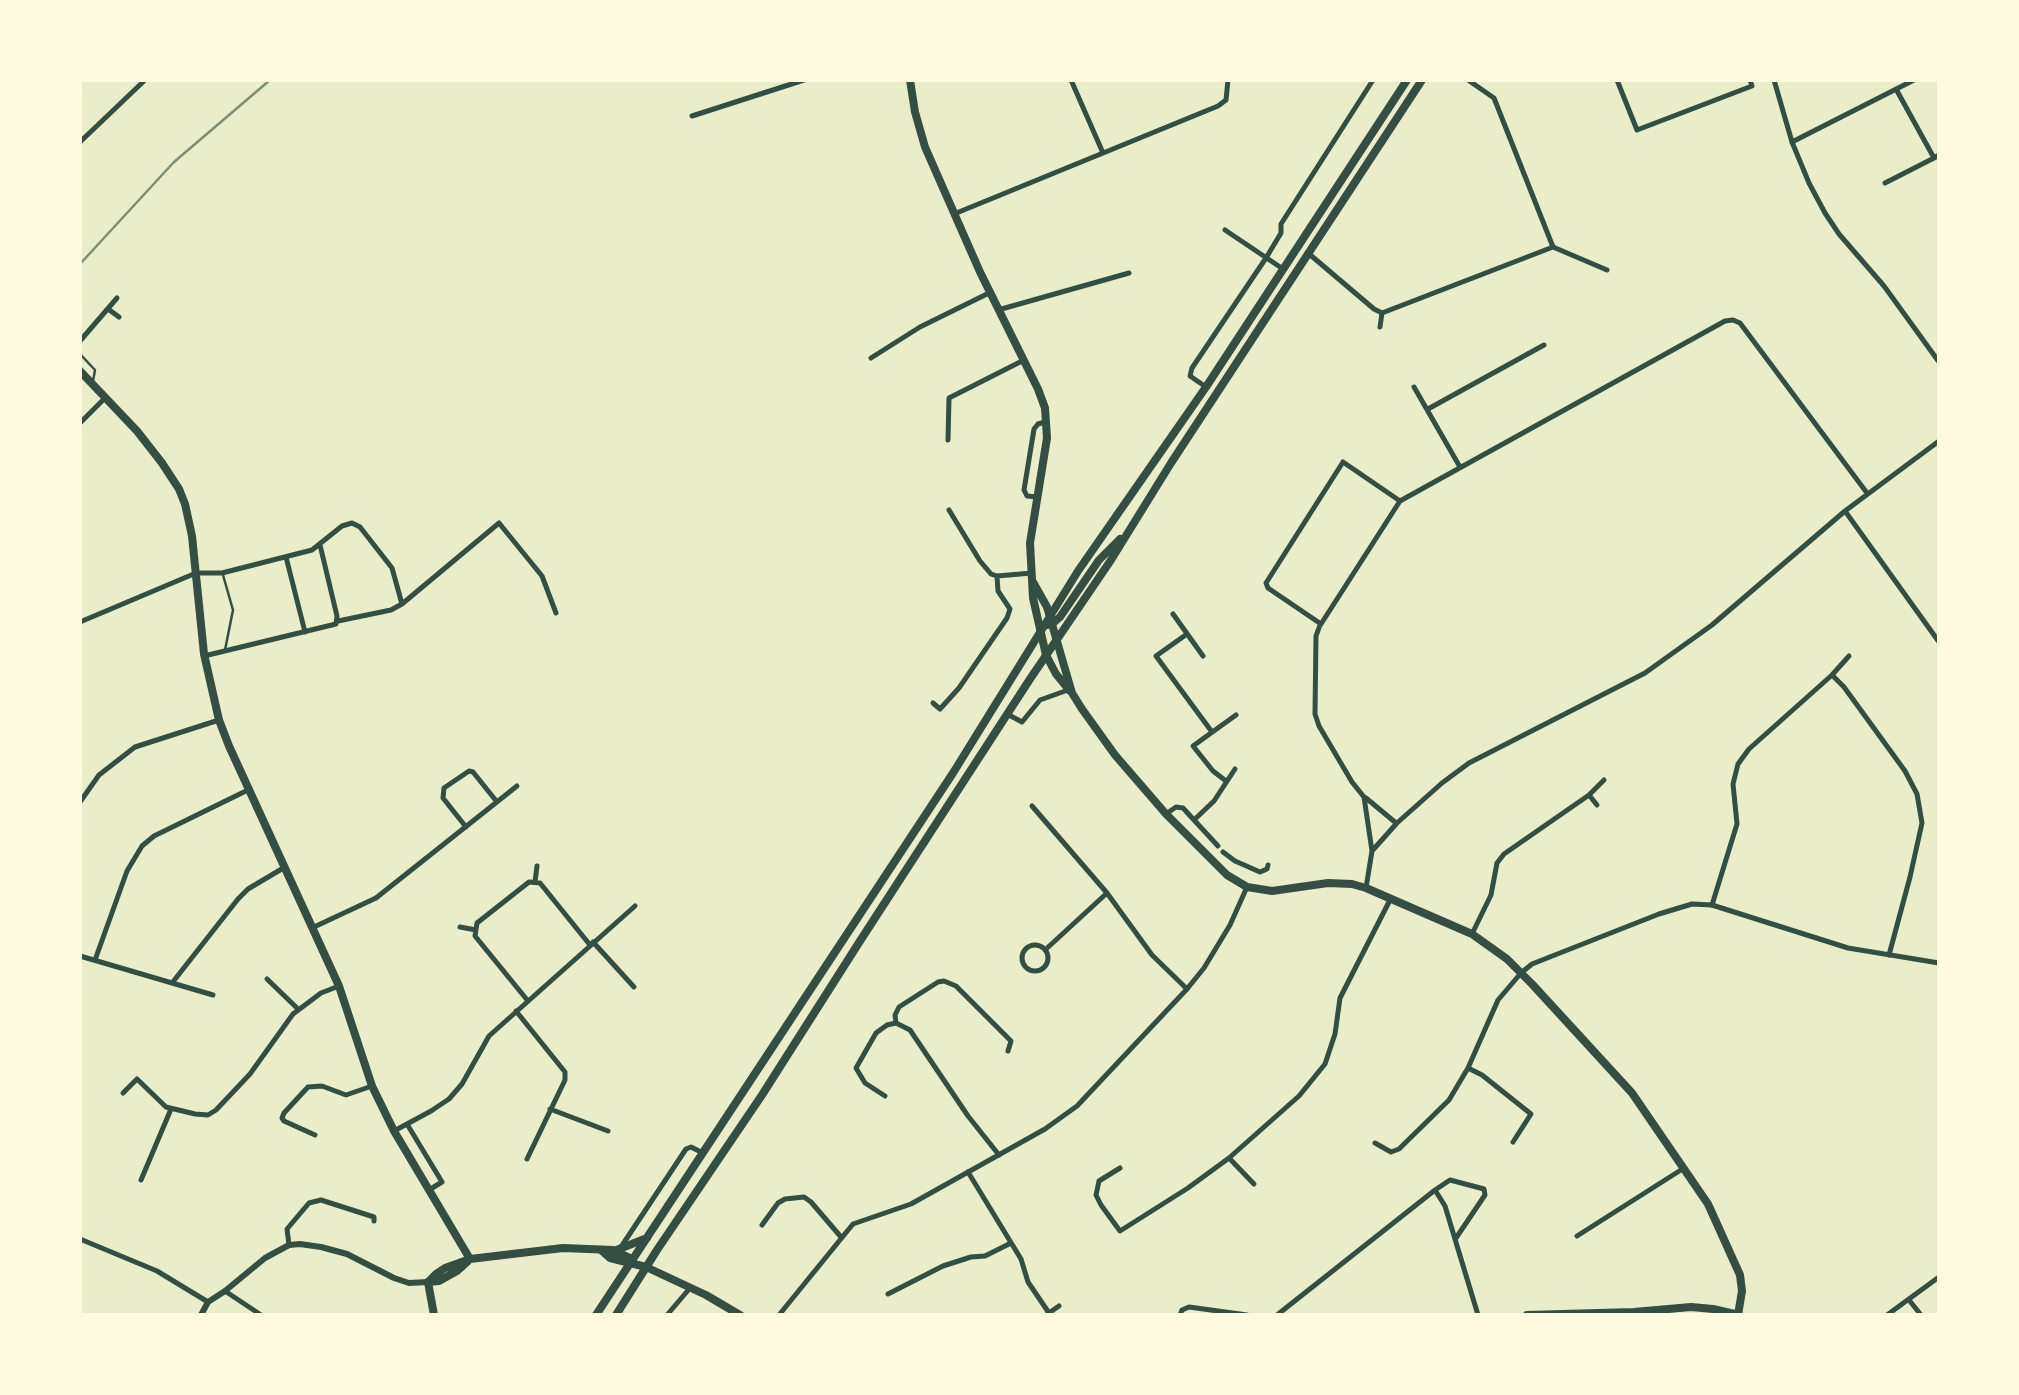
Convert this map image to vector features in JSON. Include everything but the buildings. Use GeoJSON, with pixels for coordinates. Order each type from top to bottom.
{"type":"FeatureCollection","features":[{"type":"Feature","properties":{"kind":"main road"},"geometry":{"type":"LineString","coordinates":[[910,80],[914,112],[925,147],[989,293],[1038,389],[1048,421],[1030,544],[1033,598],[1046,655],[1056,674],[1115,755],[1166,814],[1228,875],[1247,886],[1279,892],[1328,883],[1366,888],[1472,934],[1495,950],[1632,1093],[1716,1219],[1740,1275],[1739,1315],[1691,1308],[1527,1315]]}},
{"type":"Feature","properties":{"kind":"main road"},"geometry":{"type":"LineString","coordinates":[[596,1315],[649,1237],[699,1150],[952,773],[1041,628],[1052,618],[1407,80]]}},
{"type":"Feature","properties":{"kind":"main road"},"geometry":{"type":"LineString","coordinates":[[616,1315],[1046,655],[1123,544],[1422,80]]}},
{"type":"Feature","properties":{"kind":"main road"},"geometry":{"type":"LineString","coordinates":[[80,370],[162,463],[179,489],[188,519],[204,656],[219,720],[339,986],[372,1086],[394,1131],[470,1259]]}},
{"type":"Feature","properties":{"kind":"main road"},"geometry":{"type":"LineString","coordinates":[[1052,618],[1060,618],[1098,560],[1123,544]]}},
{"type":"Feature","properties":{"kind":"main road"},"geometry":{"type":"LineString","coordinates":[[1032,578],[1052,618],[1071,690]]}},
{"type":"Feature","properties":{"kind":"main road"},"geometry":{"type":"LineString","coordinates":[[201,1315],[208,1302],[265,1258],[289,1245],[347,1254],[409,1283],[428,1282],[445,1268],[470,1259],[563,1248],[618,1249],[649,1237]]}},
{"type":"Feature","properties":{"kind":"main road"},"geometry":{"type":"LineString","coordinates":[[618,1249],[633,1262],[740,1315]]}},
{"type":"Feature","properties":{"kind":"main road"},"geometry":{"type":"LineString","coordinates":[[600,1250],[610,1258],[633,1262]]}},
{"type":"Feature","properties":{"kind":"main road"},"geometry":{"type":"LineString","coordinates":[[428,1282],[434,1315]]}},
{"type":"Feature","properties":{"kind":"street"},"geometry":{"type":"LineString","coordinates":[[80,142],[145,80]]}},
{"type":"Feature","properties":{"kind":"street"},"geometry":{"type":"LineString","coordinates":[[692,116],[804,80]]}},
{"type":"Feature","properties":{"kind":"street"},"geometry":{"type":"LineString","coordinates":[[1072,80],[1104,154]]}},
{"type":"Feature","properties":{"kind":"street"},"geometry":{"type":"LineString","coordinates":[[954,214],[1224,102],[1228,80]]}},
{"type":"Feature","properties":{"kind":"street"},"geometry":{"type":"LineString","coordinates":[[1206,387],[1190,376],[1192,368],[1266,258],[1281,233],[1281,224],[1373,80]]}},
{"type":"Feature","properties":{"kind":"street"},"geometry":{"type":"LineString","coordinates":[[1468,80],[1494,98],[1553,247]]}},
{"type":"Feature","properties":{"kind":"street"},"geometry":{"type":"LineString","coordinates":[[1617,80],[1637,130],[1752,86],[1750,80]]}},
{"type":"Feature","properties":{"kind":"street"},"geometry":{"type":"LineString","coordinates":[[1774,80],[1792,142],[1826,213],[1939,362]]}},
{"type":"Feature","properties":{"kind":"street"},"geometry":{"type":"LineString","coordinates":[[1792,142],[1914,80]]}},
{"type":"Feature","properties":{"kind":"street"},"geometry":{"type":"LineString","coordinates":[[1886,183],[1936,156],[1896,88]]}},
{"type":"Feature","properties":{"kind":"street"},"geometry":{"type":"LineString","coordinates":[[1225,230],[1283,269]]}},
{"type":"Feature","properties":{"kind":"street"},"geometry":{"type":"LineString","coordinates":[[1382,313],[1553,247],[1607,270]]}},
{"type":"Feature","properties":{"kind":"street"},"geometry":{"type":"LineString","coordinates":[[1308,254],[1382,313]]}},
{"type":"Feature","properties":{"kind":"street"},"geometry":{"type":"LineString","coordinates":[[998,310],[1129,273]]}},
{"type":"Feature","properties":{"kind":"street"},"geometry":{"type":"LineString","coordinates":[[871,358],[920,327],[989,293]]}},
{"type":"Feature","properties":{"kind":"street"},"geometry":{"type":"LineString","coordinates":[[80,341],[117,298]]}},
{"type":"Feature","properties":{"kind":"street"},"geometry":{"type":"LineString","coordinates":[[108,309],[118,317]]}},
{"type":"Feature","properties":{"kind":"street"},"geometry":{"type":"LineString","coordinates":[[1380,327],[1382,313]]}},
{"type":"Feature","properties":{"kind":"street"},"geometry":{"type":"LineString","coordinates":[[1396,824],[1352,782],[1318,726],[1315,714],[1316,636],[1400,500],[1725,320],[1740,323],[1867,493]]}},
{"type":"Feature","properties":{"kind":"street"},"geometry":{"type":"LineString","coordinates":[[1428,410],[1544,345]]}},
{"type":"Feature","properties":{"kind":"street"},"geometry":{"type":"LineString","coordinates":[[948,440],[948,398],[1024,360]]}},
{"type":"Feature","properties":{"kind":"street"},"geometry":{"type":"LineString","coordinates":[[1414,388],[1460,467]]}},
{"type":"Feature","properties":{"kind":"street"},"geometry":{"type":"LineString","coordinates":[[80,423],[106,397]]}},
{"type":"Feature","properties":{"kind":"street"},"geometry":{"type":"LineString","coordinates":[[1038,497],[1027,496],[1024,490],[1034,429],[1048,421]]}},
{"type":"Feature","properties":{"kind":"street"},"geometry":{"type":"LineString","coordinates":[[1372,851],[1396,824],[1469,763],[1645,674],[1712,625],[1867,493],[1939,441]]}},
{"type":"Feature","properties":{"kind":"street"},"geometry":{"type":"LineString","coordinates":[[1321,624],[1266,583],[1334,475],[1343,462],[1400,500]]}},
{"type":"Feature","properties":{"kind":"street"},"geometry":{"type":"LineString","coordinates":[[949,510],[987,570],[997,576],[1032,578]]}},
{"type":"Feature","properties":{"kind":"street"},"geometry":{"type":"LineString","coordinates":[[1845,511],[1939,642]]}},
{"type":"Feature","properties":{"kind":"street"},"geometry":{"type":"LineString","coordinates":[[80,622],[196,573],[222,573],[312,550],[342,526],[352,524],[360,527],[392,568],[402,604]]}},
{"type":"Feature","properties":{"kind":"street"},"geometry":{"type":"LineString","coordinates":[[204,656],[392,610],[498,524],[542,576],[556,613]]}},
{"type":"Feature","properties":{"kind":"street"},"geometry":{"type":"LineString","coordinates":[[320,545],[338,621]]}},
{"type":"Feature","properties":{"kind":"street"},"geometry":{"type":"LineString","coordinates":[[286,556],[305,632]]}},
{"type":"Feature","properties":{"kind":"street"},"geometry":{"type":"LineString","coordinates":[[933,704],[940,709],[1007,618],[1010,609],[998,591],[997,576]]}},
{"type":"Feature","properties":{"kind":"street"},"geometry":{"type":"LineString","coordinates":[[1173,614],[1203,656]]}},
{"type":"Feature","properties":{"kind":"street"},"geometry":{"type":"LineString","coordinates":[[1187,634],[1156,656],[1212,732]]}},
{"type":"Feature","properties":{"kind":"street"},"geometry":{"type":"LineString","coordinates":[[1712,905],[1737,824],[1734,784],[1738,764],[1749,749],[1850,656]]}},
{"type":"Feature","properties":{"kind":"street"},"geometry":{"type":"LineString","coordinates":[[1832,675],[1918,794],[1922,823],[1889,954]]}},
{"type":"Feature","properties":{"kind":"street"},"geometry":{"type":"LineString","coordinates":[[1008,714],[1022,722],[1040,700],[1071,690]]}},
{"type":"Feature","properties":{"kind":"street"},"geometry":{"type":"LineString","coordinates":[[1226,781],[1213,772],[1193,746],[1236,715]]}},
{"type":"Feature","properties":{"kind":"street"},"geometry":{"type":"LineString","coordinates":[[80,802],[100,775],[136,748],[219,720]]}},
{"type":"Feature","properties":{"kind":"street"},"geometry":{"type":"LineString","coordinates":[[1194,820],[1214,801],[1235,769]]}},
{"type":"Feature","properties":{"kind":"street"},"geometry":{"type":"LineString","coordinates":[[466,826],[443,798],[444,788],[473,772],[497,802]]}},
{"type":"Feature","properties":{"kind":"street"},"geometry":{"type":"LineString","coordinates":[[1472,934],[1491,895],[1497,862],[1604,780]]}},
{"type":"Feature","properties":{"kind":"street"},"geometry":{"type":"LineString","coordinates":[[314,927],[376,898],[517,786]]}},
{"type":"Feature","properties":{"kind":"street"},"geometry":{"type":"LineString","coordinates":[[95,960],[127,871],[142,846],[171,827],[248,790]]}},
{"type":"Feature","properties":{"kind":"street"},"geometry":{"type":"LineString","coordinates":[[1589,795],[1597,805]]}},
{"type":"Feature","properties":{"kind":"street"},"geometry":{"type":"LineString","coordinates":[[1364,796],[1372,851],[1366,888]]}},
{"type":"Feature","properties":{"kind":"street"},"geometry":{"type":"LineString","coordinates":[[1032,806],[1107,893],[1152,956],[1188,989]]}},
{"type":"Feature","properties":{"kind":"street"},"geometry":{"type":"LineString","coordinates":[[1166,814],[1176,807],[1183,808],[1235,861],[1260,872],[1268,865]]}},
{"type":"Feature","properties":{"kind":"street"},"geometry":{"type":"LineString","coordinates":[[1228,875],[1235,861]]}},
{"type":"Feature","properties":{"kind":"street"},"geometry":{"type":"LineString","coordinates":[[535,882],[537,866]]}},
{"type":"Feature","properties":{"kind":"street"},"geometry":{"type":"LineString","coordinates":[[172,983],[238,899],[285,867]]}},
{"type":"Feature","properties":{"kind":"street"},"geometry":{"type":"LineString","coordinates":[[528,1001],[475,936],[477,923],[529,882],[540,883],[634,987]]}},
{"type":"Feature","properties":{"kind":"street"},"geometry":{"type":"LineString","coordinates":[[779,1315],[857,1222],[911,1204],[1078,1106],[1188,989],[1230,925],[1247,886]]}},
{"type":"Feature","properties":{"kind":"street"},"geometry":{"type":"LineString","coordinates":[[1045,950],[1107,893]]}},
{"type":"Feature","properties":{"kind":"street"},"geometry":{"type":"LineString","coordinates":[[1120,1168],[1099,1181],[1096,1195],[1120,1231],[1229,1158],[1300,1096],[1325,1064],[1336,1034],[1340,998],[1392,898]]}},
{"type":"Feature","properties":{"kind":"street"},"geometry":{"type":"LineString","coordinates":[[1374,1143],[1391,1152],[1399,1149],[1449,1100],[1498,1000],[1532,964],[1660,914],[1692,904],[1712,905],[1833,944],[1939,963]]}},
{"type":"Feature","properties":{"kind":"street"},"geometry":{"type":"LineString","coordinates":[[394,1131],[448,1099],[462,1084],[489,1036],[634,906]]}},
{"type":"Feature","properties":{"kind":"street"},"geometry":{"type":"LineString","coordinates":[[460,927],[476,930]]}},
{"type":"Feature","properties":{"kind":"street"},"geometry":{"type":"LineString","coordinates":[[1038,945],[1045,950],[1048,962],[1044,968],[1036,972],[1025,966],[1023,954],[1029,947],[1038,945]]}},
{"type":"Feature","properties":{"kind":"street"},"geometry":{"type":"LineString","coordinates":[[80,956],[214,995]]}},
{"type":"Feature","properties":{"kind":"street"},"geometry":{"type":"LineString","coordinates":[[268,979],[298,1009]]}},
{"type":"Feature","properties":{"kind":"street"},"geometry":{"type":"LineString","coordinates":[[896,1024],[899,1007],[944,981],[956,986],[1011,1041],[1008,1051]]}},
{"type":"Feature","properties":{"kind":"street"},"geometry":{"type":"LineString","coordinates":[[123,1093],[136,1078],[171,1109],[208,1114],[250,1074],[298,1009],[320,993],[339,986]]}},
{"type":"Feature","properties":{"kind":"street"},"geometry":{"type":"LineString","coordinates":[[516,1012],[565,1072],[527,1159]]}},
{"type":"Feature","properties":{"kind":"street"},"geometry":{"type":"LineString","coordinates":[[885,1096],[865,1083],[856,1068],[876,1033],[896,1024],[910,1030],[999,1155]]}},
{"type":"Feature","properties":{"kind":"street"},"geometry":{"type":"LineString","coordinates":[[1468,1068],[1531,1114],[1513,1142]]}},
{"type":"Feature","properties":{"kind":"street"},"geometry":{"type":"LineString","coordinates":[[314,1135],[282,1118],[308,1087],[322,1086],[346,1095],[372,1086]]}},
{"type":"Feature","properties":{"kind":"street"},"geometry":{"type":"LineString","coordinates":[[141,1180],[171,1109]]}},
{"type":"Feature","properties":{"kind":"street"},"geometry":{"type":"LineString","coordinates":[[550,1109],[608,1131]]}},
{"type":"Feature","properties":{"kind":"street"},"geometry":{"type":"LineString","coordinates":[[408,1124],[442,1182],[429,1190]]}},
{"type":"Feature","properties":{"kind":"street"},"geometry":{"type":"LineString","coordinates":[[618,1249],[686,1149],[690,1146],[699,1150]]}},
{"type":"Feature","properties":{"kind":"street"},"geometry":{"type":"LineString","coordinates":[[1229,1158],[1254,1184]]}},
{"type":"Feature","properties":{"kind":"street"},"geometry":{"type":"LineString","coordinates":[[1577,1236],[1684,1168]]}},
{"type":"Feature","properties":{"kind":"street"},"geometry":{"type":"LineString","coordinates":[[968,1172],[1022,1259],[1028,1282],[1048,1314],[1059,1306]]}},
{"type":"Feature","properties":{"kind":"street"},"geometry":{"type":"LineString","coordinates":[[1276,1315],[1450,1180],[1484,1189],[1485,1195],[1456,1238]]}},
{"type":"Feature","properties":{"kind":"street"},"geometry":{"type":"LineString","coordinates":[[1434,1190],[1445,1206],[1478,1315]]}},
{"type":"Feature","properties":{"kind":"street"},"geometry":{"type":"LineString","coordinates":[[762,1225],[785,1199],[804,1197],[841,1237]]}},
{"type":"Feature","properties":{"kind":"street"},"geometry":{"type":"LineString","coordinates":[[289,1245],[287,1228],[308,1203],[320,1200],[374,1217],[374,1221]]}},
{"type":"Feature","properties":{"kind":"street"},"geometry":{"type":"LineString","coordinates":[[80,1239],[157,1271],[208,1302]]}},
{"type":"Feature","properties":{"kind":"street"},"geometry":{"type":"LineString","coordinates":[[888,1294],[943,1266],[985,1256],[1012,1244]]}},
{"type":"Feature","properties":{"kind":"street"},"geometry":{"type":"LineString","coordinates":[[1887,1315],[1939,1276]]}},
{"type":"Feature","properties":{"kind":"street"},"geometry":{"type":"LineString","coordinates":[[667,1315],[690,1288]]}},
{"type":"Feature","properties":{"kind":"street"},"geometry":{"type":"LineString","coordinates":[[225,1291],[261,1315]]}},
{"type":"Feature","properties":{"kind":"street"},"geometry":{"type":"LineString","coordinates":[[1910,1300],[1920,1315]]}},
{"type":"Feature","properties":{"kind":"street"},"geometry":{"type":"LineString","coordinates":[[1180,1315],[1189,1307],[1247,1315]]}},
{"type":"Feature","properties":{"kind":"lane"},"geometry":{"type":"LineString","coordinates":[[80,354],[95,370],[92,382]]}},
{"type":"Feature","properties":{"kind":"lane"},"geometry":{"type":"LineString","coordinates":[[222,573],[233,610],[224,652]]}},
{"type":"Feature","properties":{"kind":"railway"},"geometry":{"type":"LineString","coordinates":[[80,264],[174,162],[270,80]]}}]}
